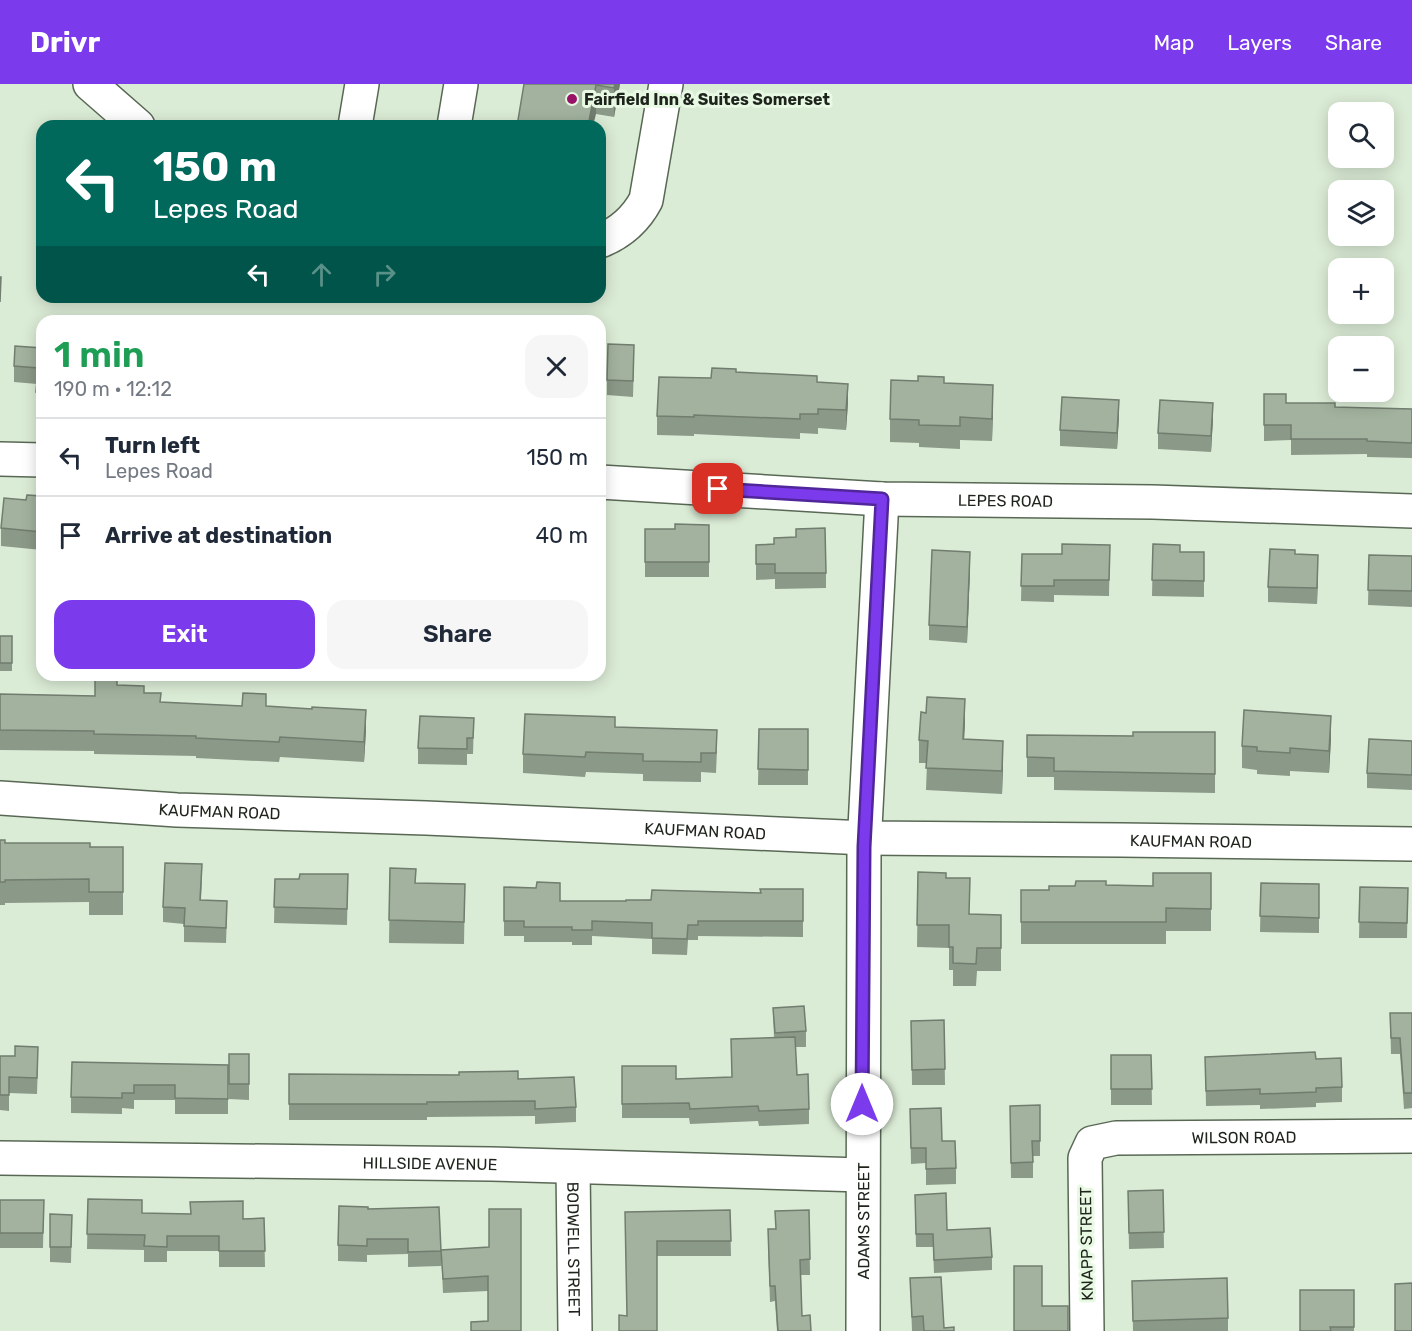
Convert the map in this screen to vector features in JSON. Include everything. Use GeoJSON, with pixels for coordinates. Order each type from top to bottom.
{"type":"FeatureCollection","features":[{"type":"Feature","properties":{"kind":"street"},"geometry":{"type":"LineString","coordinates":[[90,84],[131,120]]}},
{"type":"Feature","properties":{"kind":"street"},"geometry":{"type":"LineString","coordinates":[[356,120],[362,84]]}},
{"type":"Feature","properties":{"kind":"street"},"geometry":{"type":"LineString","coordinates":[[455,120],[461,84]]}},
{"type":"Feature","properties":{"kind":"street"},"geometry":{"type":"LineString","coordinates":[[606,239],[626,226],[639,213],[646,201],[666,84]]}},
{"type":"Feature","properties":{"kind":"street"},"geometry":{"type":"LineString","coordinates":[[0,459],[36,460]]}},
{"type":"Feature","properties":{"kind":"street","name":"LEPES ROAD"},"geometry":{"type":"LineString","coordinates":[[606,482],[882,499],[1153,502],[1412,511]]}},
{"type":"Feature","properties":{"kind":"street","name":"ADAMS STREET"},"geometry":{"type":"LineString","coordinates":[[863,1331],[864,838],[882,499]]}},
{"type":"Feature","properties":{"kind":"street","name":"KAUFMAN ROAD"},"geometry":{"type":"LineString","coordinates":[[0,798],[177,810],[426,818],[864,838],[1412,844]]}},
{"type":"Feature","properties":{"kind":"street","name":"WILSON ROAD"},"geometry":{"type":"LineString","coordinates":[[1085,1158],[1092,1143],[1116,1138],[1412,1136]]}},
{"type":"Feature","properties":{"kind":"street","name":"HILLSIDE AVENUE"},"geometry":{"type":"LineString","coordinates":[[0,1158],[573,1167],[862,1175]]}},
{"type":"Feature","properties":{"kind":"street","name":"KNAPP STREET"},"geometry":{"type":"LineString","coordinates":[[1085,1158],[1087,1331]]}},
{"type":"Feature","properties":{"kind":"street","name":"BODWELL STREET"},"geometry":{"type":"LineString","coordinates":[[573,1167],[574,1331]]}},
{"type":"Feature","properties":{"kind":"building","name":"Fairfield Inn & Suites Somerset"},"geometry":{"type":"Polygon","coordinates":[[[524,84],[615,84],[614,88],[596,85],[589,120],[518,120],[524,84]]]}},
{"type":"Feature","properties":{"kind":"building"},"geometry":{"type":"Polygon","coordinates":[[[608,344],[634,345],[633,381],[607,380],[608,344]]]}},
{"type":"Feature","properties":{"kind":"building"},"geometry":{"type":"Polygon","coordinates":[[[15,346],[36,348],[36,368],[14,366],[15,346]]]}},
{"type":"Feature","properties":{"kind":"building"},"geometry":{"type":"Polygon","coordinates":[[[712,368],[736,369],[736,372],[817,376],[817,382],[848,384],[846,410],[818,409],[818,414],[800,414],[800,419],[657,416],[659,377],[711,378],[712,368]]]}},
{"type":"Feature","properties":{"kind":"building"},"geometry":{"type":"Polygon","coordinates":[[[918,376],[944,377],[944,383],[993,385],[992,419],[960,417],[960,426],[919,425],[919,420],[890,419],[891,380],[918,381],[918,376]]]}},
{"type":"Feature","properties":{"kind":"building"},"geometry":{"type":"Polygon","coordinates":[[[1264,394],[1286,394],[1286,403],[1335,403],[1335,407],[1412,409],[1412,443],[1367,441],[1367,439],[1291,439],[1291,425],[1264,425],[1264,394]]]}},
{"type":"Feature","properties":{"kind":"building"},"geometry":{"type":"Polygon","coordinates":[[[1062,397],[1119,400],[1117,433],[1060,430],[1062,397]]]}},
{"type":"Feature","properties":{"kind":"building"},"geometry":{"type":"Polygon","coordinates":[[[1160,400],[1213,403],[1211,436],[1158,433],[1160,400]]]}},
{"type":"Feature","properties":{"kind":"building"},"geometry":{"type":"Polygon","coordinates":[[[27,495],[36,496],[36,531],[1,528],[4,498],[26,500],[27,495]]]}},
{"type":"Feature","properties":{"kind":"building"},"geometry":{"type":"Polygon","coordinates":[[[675,524],[709,525],[709,562],[645,562],[645,529],[675,529],[675,524]]]}},
{"type":"Feature","properties":{"kind":"building"},"geometry":{"type":"Polygon","coordinates":[[[825,528],[826,573],[775,573],[775,564],[756,564],[756,545],[774,544],[774,538],[796,537],[796,529],[825,528]]]}},
{"type":"Feature","properties":{"kind":"building"},"geometry":{"type":"Polygon","coordinates":[[[1062,544],[1110,545],[1109,580],[1054,580],[1054,586],[1021,586],[1022,554],[1062,554],[1062,544]]]}},
{"type":"Feature","properties":{"kind":"building"},"geometry":{"type":"Polygon","coordinates":[[[1153,544],[1180,545],[1180,552],[1204,552],[1204,581],[1152,580],[1153,544]]]}},
{"type":"Feature","properties":{"kind":"building"},"geometry":{"type":"Polygon","coordinates":[[[1270,549],[1295,550],[1295,554],[1318,555],[1317,588],[1268,587],[1270,549]]]}},
{"type":"Feature","properties":{"kind":"building"},"geometry":{"type":"Polygon","coordinates":[[[932,550],[970,552],[967,627],[929,625],[932,550]]]}},
{"type":"Feature","properties":{"kind":"building"},"geometry":{"type":"Polygon","coordinates":[[[1369,555],[1412,556],[1412,591],[1368,590],[1369,555]]]}},
{"type":"Feature","properties":{"kind":"building"},"geometry":{"type":"Polygon","coordinates":[[[0,636],[12,636],[12,663],[0,663],[0,636]]]}},
{"type":"Feature","properties":{"kind":"building"},"geometry":{"type":"Polygon","coordinates":[[[95,681],[117,681],[117,685],[144,686],[144,693],[161,693],[160,702],[242,706],[243,693],[266,694],[266,706],[366,710],[364,742],[280,737],[279,742],[196,738],[196,736],[94,734],[94,731],[0,730],[0,694],[95,696],[95,681]]]}},
{"type":"Feature","properties":{"kind":"building"},"geometry":{"type":"Polygon","coordinates":[[[927,697],[965,699],[963,739],[1003,741],[1002,771],[926,768],[928,741],[919,740],[921,712],[926,713],[927,697]]]}},
{"type":"Feature","properties":{"kind":"building"},"geometry":{"type":"Polygon","coordinates":[[[1244,710],[1331,716],[1329,751],[1290,748],[1290,753],[1257,751],[1257,747],[1242,746],[1244,710]]]}},
{"type":"Feature","properties":{"kind":"building"},"geometry":{"type":"Polygon","coordinates":[[[525,714],[615,717],[615,727],[717,730],[716,753],[701,753],[701,762],[643,761],[643,754],[586,752],[585,757],[523,754],[525,714]]]}},
{"type":"Feature","properties":{"kind":"building"},"geometry":{"type":"Polygon","coordinates":[[[420,716],[474,718],[473,738],[467,738],[467,749],[418,748],[420,716]]]}},
{"type":"Feature","properties":{"kind":"building"},"geometry":{"type":"Polygon","coordinates":[[[759,729],[808,729],[808,770],[758,769],[759,729]]]}},
{"type":"Feature","properties":{"kind":"building"},"geometry":{"type":"Polygon","coordinates":[[[1133,732],[1215,732],[1215,774],[1054,771],[1054,758],[1027,757],[1027,735],[1133,736],[1133,732]]]}},
{"type":"Feature","properties":{"kind":"building"},"geometry":{"type":"Polygon","coordinates":[[[1369,739],[1412,741],[1412,775],[1367,773],[1369,739]]]}},
{"type":"Feature","properties":{"kind":"building"},"geometry":{"type":"Polygon","coordinates":[[[0,840],[5,840],[5,843],[90,843],[90,847],[123,847],[123,892],[89,892],[89,879],[5,880],[5,882],[0,882],[0,840]]]}},
{"type":"Feature","properties":{"kind":"building"},"geometry":{"type":"Polygon","coordinates":[[[165,863],[202,864],[200,900],[227,901],[226,928],[184,926],[185,908],[163,907],[165,863]]]}},
{"type":"Feature","properties":{"kind":"building"},"geometry":{"type":"Polygon","coordinates":[[[390,868],[416,869],[415,883],[465,884],[464,922],[389,920],[390,868]]]}},
{"type":"Feature","properties":{"kind":"building"},"geometry":{"type":"Polygon","coordinates":[[[918,872],[946,873],[946,878],[970,878],[969,914],[1001,915],[1001,948],[977,948],[976,964],[953,963],[953,947],[949,947],[949,925],[917,925],[918,872]]]}},
{"type":"Feature","properties":{"kind":"building"},"geometry":{"type":"Polygon","coordinates":[[[1153,873],[1211,873],[1211,909],[1166,908],[1166,922],[1021,922],[1021,890],[1049,890],[1049,886],[1075,886],[1076,881],[1106,881],[1106,885],[1153,886],[1153,873]]]}},
{"type":"Feature","properties":{"kind":"building"},"geometry":{"type":"Polygon","coordinates":[[[300,874],[348,874],[347,909],[274,907],[275,879],[299,879],[300,874]]]}},
{"type":"Feature","properties":{"kind":"building"},"geometry":{"type":"Polygon","coordinates":[[[537,882],[560,883],[560,901],[651,900],[652,890],[761,893],[760,889],[803,889],[803,921],[698,921],[698,925],[688,925],[687,939],[652,938],[652,923],[592,921],[592,930],[572,930],[572,927],[524,927],[524,921],[504,921],[504,887],[536,888],[537,882]]]}},
{"type":"Feature","properties":{"kind":"building"},"geometry":{"type":"Polygon","coordinates":[[[1261,883],[1319,884],[1319,918],[1260,916],[1261,883]]]}},
{"type":"Feature","properties":{"kind":"building"},"geometry":{"type":"Polygon","coordinates":[[[1360,887],[1408,888],[1407,923],[1359,922],[1360,887]]]}},
{"type":"Feature","properties":{"kind":"building"},"geometry":{"type":"Polygon","coordinates":[[[804,1006],[806,1031],[775,1033],[773,1008],[804,1006]]]}},
{"type":"Feature","properties":{"kind":"building"},"geometry":{"type":"Polygon","coordinates":[[[1390,1013],[1412,1013],[1412,1093],[1404,1093],[1400,1038],[1391,1038],[1390,1013]]]}},
{"type":"Feature","properties":{"kind":"building"},"geometry":{"type":"Polygon","coordinates":[[[944,1020],[945,1069],[912,1070],[911,1021],[944,1020]]]}},
{"type":"Feature","properties":{"kind":"building"},"geometry":{"type":"Polygon","coordinates":[[[795,1037],[797,1075],[808,1074],[809,1109],[759,1111],[758,1106],[690,1109],[689,1103],[622,1104],[622,1066],[676,1066],[676,1079],[732,1077],[731,1039],[795,1037]]]}},
{"type":"Feature","properties":{"kind":"building"},"geometry":{"type":"Polygon","coordinates":[[[15,1046],[38,1047],[37,1078],[9,1077],[9,1095],[0,1095],[0,1056],[15,1056],[15,1046]]]}},
{"type":"Feature","properties":{"kind":"building"},"geometry":{"type":"Polygon","coordinates":[[[1315,1052],[1316,1059],[1341,1058],[1342,1087],[1316,1088],[1316,1092],[1260,1094],[1260,1089],[1206,1091],[1205,1057],[1315,1052]]]}},
{"type":"Feature","properties":{"kind":"building"},"geometry":{"type":"Polygon","coordinates":[[[229,1054],[249,1054],[249,1084],[229,1084],[229,1054]]]}},
{"type":"Feature","properties":{"kind":"building"},"geometry":{"type":"Polygon","coordinates":[[[1111,1055],[1151,1055],[1152,1089],[1111,1089],[1111,1055]]]}},
{"type":"Feature","properties":{"kind":"building"},"geometry":{"type":"Polygon","coordinates":[[[72,1062],[228,1065],[228,1099],[175,1098],[175,1085],[134,1085],[134,1093],[122,1093],[122,1098],[71,1097],[72,1062]]]}},
{"type":"Feature","properties":{"kind":"building"},"geometry":{"type":"Polygon","coordinates":[[[518,1071],[518,1079],[574,1077],[576,1107],[535,1109],[535,1101],[289,1104],[289,1074],[459,1075],[459,1072],[518,1071]]]}},
{"type":"Feature","properties":{"kind":"building"},"geometry":{"type":"Polygon","coordinates":[[[1040,1105],[1040,1141],[1032,1141],[1033,1162],[1011,1163],[1010,1106],[1040,1105]]]}},
{"type":"Feature","properties":{"kind":"building"},"geometry":{"type":"Polygon","coordinates":[[[941,1108],[942,1141],[955,1141],[956,1168],[926,1169],[926,1148],[911,1148],[910,1109],[941,1108]]]}},
{"type":"Feature","properties":{"kind":"building"},"geometry":{"type":"Polygon","coordinates":[[[1163,1190],[1164,1232],[1129,1233],[1128,1191],[1163,1190]]]}},
{"type":"Feature","properties":{"kind":"building"},"geometry":{"type":"Polygon","coordinates":[[[946,1193],[947,1230],[990,1228],[992,1257],[934,1260],[933,1234],[916,1234],[915,1195],[946,1193]]]}},
{"type":"Feature","properties":{"kind":"building"},"geometry":{"type":"Polygon","coordinates":[[[88,1199],[142,1200],[142,1213],[191,1214],[190,1202],[243,1201],[243,1219],[264,1218],[265,1251],[219,1251],[219,1236],[167,1236],[167,1247],[144,1246],[145,1235],[87,1234],[88,1199]]]}},
{"type":"Feature","properties":{"kind":"building"},"geometry":{"type":"Polygon","coordinates":[[[0,1200],[44,1200],[43,1233],[0,1233],[0,1200]]]}},
{"type":"Feature","properties":{"kind":"building"},"geometry":{"type":"Polygon","coordinates":[[[339,1206],[368,1207],[368,1209],[439,1207],[441,1251],[408,1252],[408,1239],[367,1239],[367,1246],[338,1245],[339,1206]]]}},
{"type":"Feature","properties":{"kind":"building"},"geometry":{"type":"Polygon","coordinates":[[[489,1209],[521,1209],[521,1331],[471,1331],[471,1322],[488,1321],[488,1276],[443,1279],[441,1250],[489,1247],[489,1209]]]}},
{"type":"Feature","properties":{"kind":"building"},"geometry":{"type":"Polygon","coordinates":[[[730,1210],[731,1241],[657,1241],[657,1331],[619,1331],[619,1315],[627,1316],[625,1212],[730,1210]]]}},
{"type":"Feature","properties":{"kind":"building"},"geometry":{"type":"Polygon","coordinates":[[[809,1210],[810,1259],[800,1260],[802,1316],[810,1315],[811,1331],[778,1331],[775,1286],[770,1286],[768,1229],[776,1229],[775,1211],[809,1210]]]}},
{"type":"Feature","properties":{"kind":"building"},"geometry":{"type":"Polygon","coordinates":[[[50,1214],[72,1215],[71,1247],[50,1247],[50,1214]]]}},
{"type":"Feature","properties":{"kind":"building"},"geometry":{"type":"Polygon","coordinates":[[[1014,1266],[1042,1266],[1042,1306],[1068,1306],[1068,1331],[1014,1331],[1014,1266]]]}},
{"type":"Feature","properties":{"kind":"building"},"geometry":{"type":"Polygon","coordinates":[[[941,1277],[944,1328],[954,1327],[954,1331],[924,1331],[923,1316],[912,1317],[910,1278],[941,1277]]]}},
{"type":"Feature","properties":{"kind":"building"},"geometry":{"type":"Polygon","coordinates":[[[1227,1278],[1228,1318],[1133,1321],[1132,1281],[1227,1278]]]}},
{"type":"Feature","properties":{"kind":"building"},"geometry":{"type":"Polygon","coordinates":[[[1412,1283],[1412,1331],[1395,1331],[1395,1284],[1412,1283]]]}},
{"type":"Feature","properties":{"kind":"building"},"geometry":{"type":"Polygon","coordinates":[[[1300,1290],[1354,1290],[1354,1327],[1330,1327],[1331,1331],[1300,1331],[1300,1290]]]}},
{"type":"Feature","properties":{"kind":"place","name":"Fairfield Inn & Suites Somerset"},"geometry":{"type":"Point","coordinates":[572,99]}},
{"type":"Feature","properties":{"kind":"route"},"geometry":{"type":"LineString","coordinates":[[718,489],[882,499],[864,847],[862,1104]]}}]}
